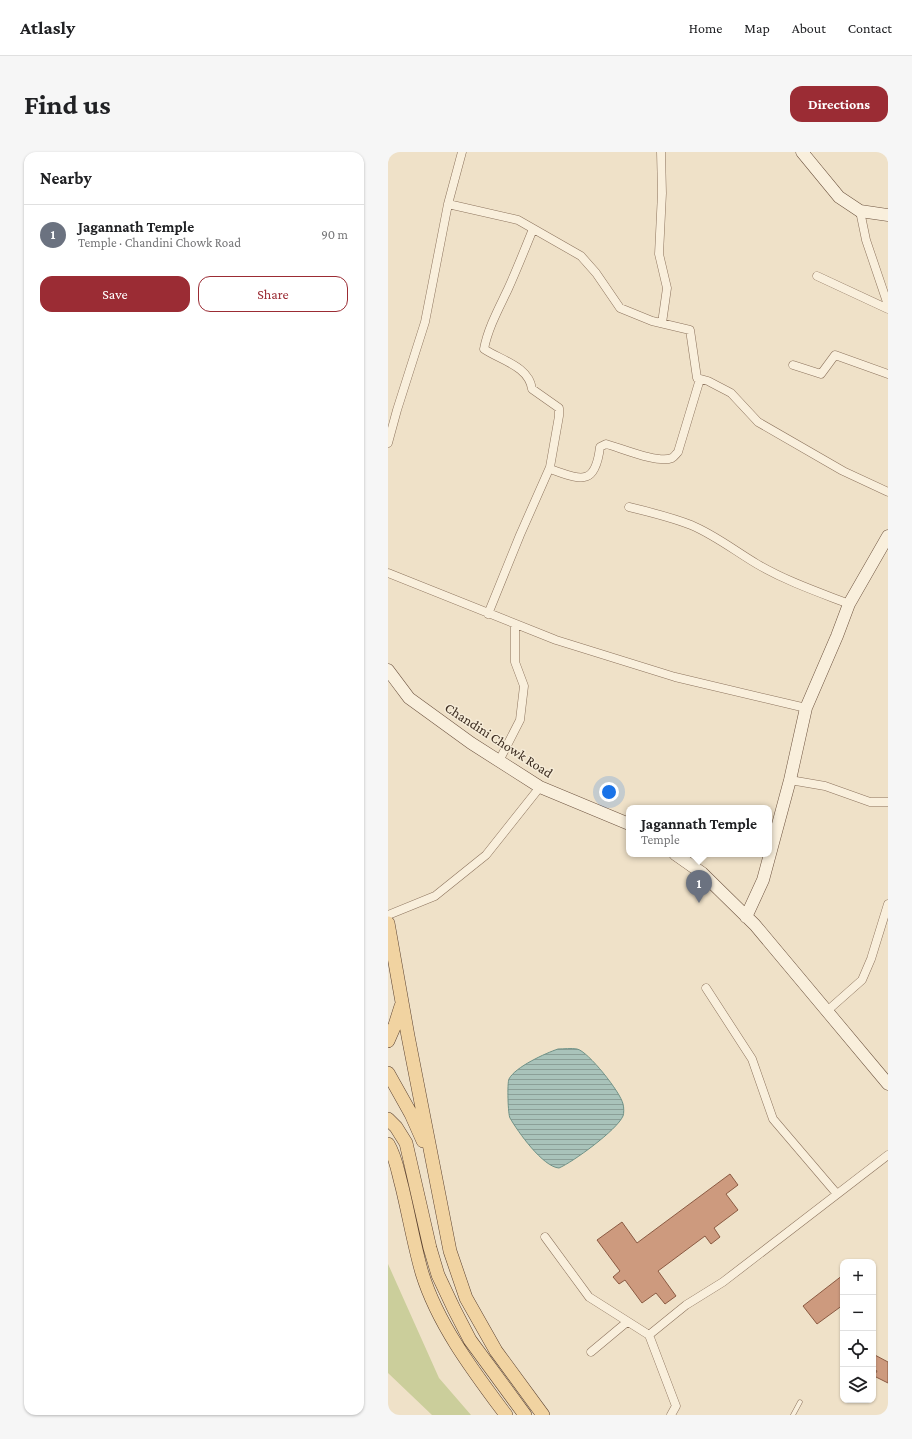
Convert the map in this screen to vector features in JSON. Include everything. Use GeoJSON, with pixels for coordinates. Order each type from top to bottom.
{"type":"FeatureCollection","features":[{"type":"Feature","properties":{"kind":"main road"},"geometry":{"type":"LineString","coordinates":[[802,152],[839,197],[860,211],[888,215]]}},
{"type":"Feature","properties":{"kind":"main road"},"geometry":{"type":"LineString","coordinates":[[772,844],[790,780],[806,708],[849,604],[888,536]]}},
{"type":"Feature","properties":{"kind":"main road","name":"Chandini Chowk Road"},"geometry":{"type":"LineString","coordinates":[[388,670],[409,698],[471,743],[499,761],[540,787],[626,823]]}},
{"type":"Feature","properties":{"kind":"main road"},"geometry":{"type":"LineString","coordinates":[[679,857],[702,873],[755,925],[888,1084]]}},
{"type":"Feature","properties":{"kind":"main road"},"geometry":{"type":"LineString","coordinates":[[746,917],[762,880],[768,857]]}},
{"type":"Feature","properties":{"kind":"main road"},"geometry":{"type":"LineString","coordinates":[[388,923],[450,1251],[466,1298],[496,1351],[543,1415]]}},
{"type":"Feature","properties":{"kind":"main road"},"geometry":{"type":"LineString","coordinates":[[388,1041],[402,1002]]}},
{"type":"Feature","properties":{"kind":"main road"},"geometry":{"type":"LineString","coordinates":[[388,1073],[411,1114],[432,1161]]}},
{"type":"Feature","properties":{"kind":"main road"},"geometry":{"type":"LineString","coordinates":[[388,1120],[396,1127],[406,1143],[430,1248],[438,1275],[470,1340],[525,1415]]}},
{"type":"Feature","properties":{"kind":"main road"},"geometry":{"type":"LineString","coordinates":[[388,1144],[392,1151],[423,1274],[435,1304],[457,1347],[506,1415]]}},
{"type":"Feature","properties":{"kind":"street"},"geometry":{"type":"LineString","coordinates":[[388,443],[425,322],[448,204],[462,152]]}},
{"type":"Feature","properties":{"kind":"street"},"geometry":{"type":"LineString","coordinates":[[661,152],[662,193],[659,254],[667,288],[662,323]]}},
{"type":"Feature","properties":{"kind":"street"},"geometry":{"type":"LineString","coordinates":[[448,204],[518,220],[581,256],[596,274],[620,308],[652,321],[690,330],[697,378],[731,393],[758,422],[843,471],[888,492]]}},
{"type":"Feature","properties":{"kind":"street"},"geometry":{"type":"LineString","coordinates":[[860,211],[866,240],[888,305]]}},
{"type":"Feature","properties":{"kind":"street"},"geometry":{"type":"LineString","coordinates":[[488,614],[520,535],[550,469],[554,453],[559,416],[559,408],[532,389],[527,375],[520,369],[484,349],[485,341],[516,272],[533,229]]}},
{"type":"Feature","properties":{"kind":"street"},"geometry":{"type":"LineString","coordinates":[[817,276],[888,309]]}},
{"type":"Feature","properties":{"kind":"street"},"geometry":{"type":"LineString","coordinates":[[793,365],[821,374],[835,355],[888,374]]}},
{"type":"Feature","properties":{"kind":"street"},"geometry":{"type":"LineString","coordinates":[[550,469],[578,478],[587,478],[593,472],[598,460],[600,447],[606,444],[638,456],[665,460],[673,458],[678,452],[700,379]]}},
{"type":"Feature","properties":{"kind":"street"},"geometry":{"type":"LineString","coordinates":[[629,507],[671,518],[692,526],[714,537],[757,564],[798,585],[849,604]]}},
{"type":"Feature","properties":{"kind":"street"},"geometry":{"type":"LineString","coordinates":[[388,573],[556,640],[675,678],[806,708]]}},
{"type":"Feature","properties":{"kind":"street"},"geometry":{"type":"LineString","coordinates":[[499,761],[520,720],[524,686],[515,662],[515,624]]}},
{"type":"Feature","properties":{"kind":"street"},"geometry":{"type":"LineString","coordinates":[[790,780],[825,786],[870,802],[888,802]]}},
{"type":"Feature","properties":{"kind":"street"},"geometry":{"type":"LineString","coordinates":[[388,915],[436,896],[486,855],[540,787]]}},
{"type":"Feature","properties":{"kind":"street"},"geometry":{"type":"LineString","coordinates":[[827,1011],[862,980],[871,959],[888,904]]}},
{"type":"Feature","properties":{"kind":"street"},"geometry":{"type":"LineString","coordinates":[[706,988],[752,1059],[773,1119],[837,1194]]}},
{"type":"Feature","properties":{"kind":"street"},"geometry":{"type":"LineString","coordinates":[[649,1335],[686,1305],[723,1282],[888,1155]]}},
{"type":"Feature","properties":{"kind":"street"},"geometry":{"type":"LineString","coordinates":[[545,1237],[589,1297],[649,1335],[676,1406],[671,1415]]}},
{"type":"Feature","properties":{"kind":"street"},"geometry":{"type":"LineString","coordinates":[[591,1352],[627,1322]]}},
{"type":"Feature","properties":{"kind":"lane"},"geometry":{"type":"LineString","coordinates":[[793,1415],[800,1402]]}},
{"type":"Feature","properties":{"kind":"green space"},"geometry":{"type":"Polygon","coordinates":[[[388,1264],[439,1378],[471,1415],[432,1415],[388,1373],[388,1264]]]}},
{"type":"Feature","properties":{"kind":"water"},"geometry":{"type":"Polygon","coordinates":[[[558,1049],[577,1049],[589,1057],[617,1091],[624,1110],[623,1116],[619,1122],[604,1137],[584,1153],[559,1168],[546,1162],[525,1140],[509,1116],[508,1105],[508,1082],[512,1074],[524,1065],[558,1049]]]}},
{"type":"Feature","properties":{"kind":"building"},"geometry":{"type":"Polygon","coordinates":[[[730,1174],[738,1185],[726,1194],[738,1210],[714,1228],[720,1237],[711,1244],[705,1236],[658,1271],[676,1296],[665,1304],[656,1293],[642,1303],[625,1280],[619,1284],[613,1277],[620,1271],[597,1240],[622,1222],[637,1243],[730,1174]]]}},
{"type":"Feature","properties":{"kind":"building"},"geometry":{"type":"Polygon","coordinates":[[[840,1277],[840,1307],[817,1324],[803,1306],[840,1277]]]}},
{"type":"Feature","properties":{"kind":"building"},"geometry":{"type":"Polygon","coordinates":[[[876,1356],[888,1362],[888,1383],[876,1377],[876,1356]]]}},
{"type":"Feature","properties":{"kind":"place","name":"Jagannath Temple"},"geometry":{"type":"Point","coordinates":[699,903]}}]}
